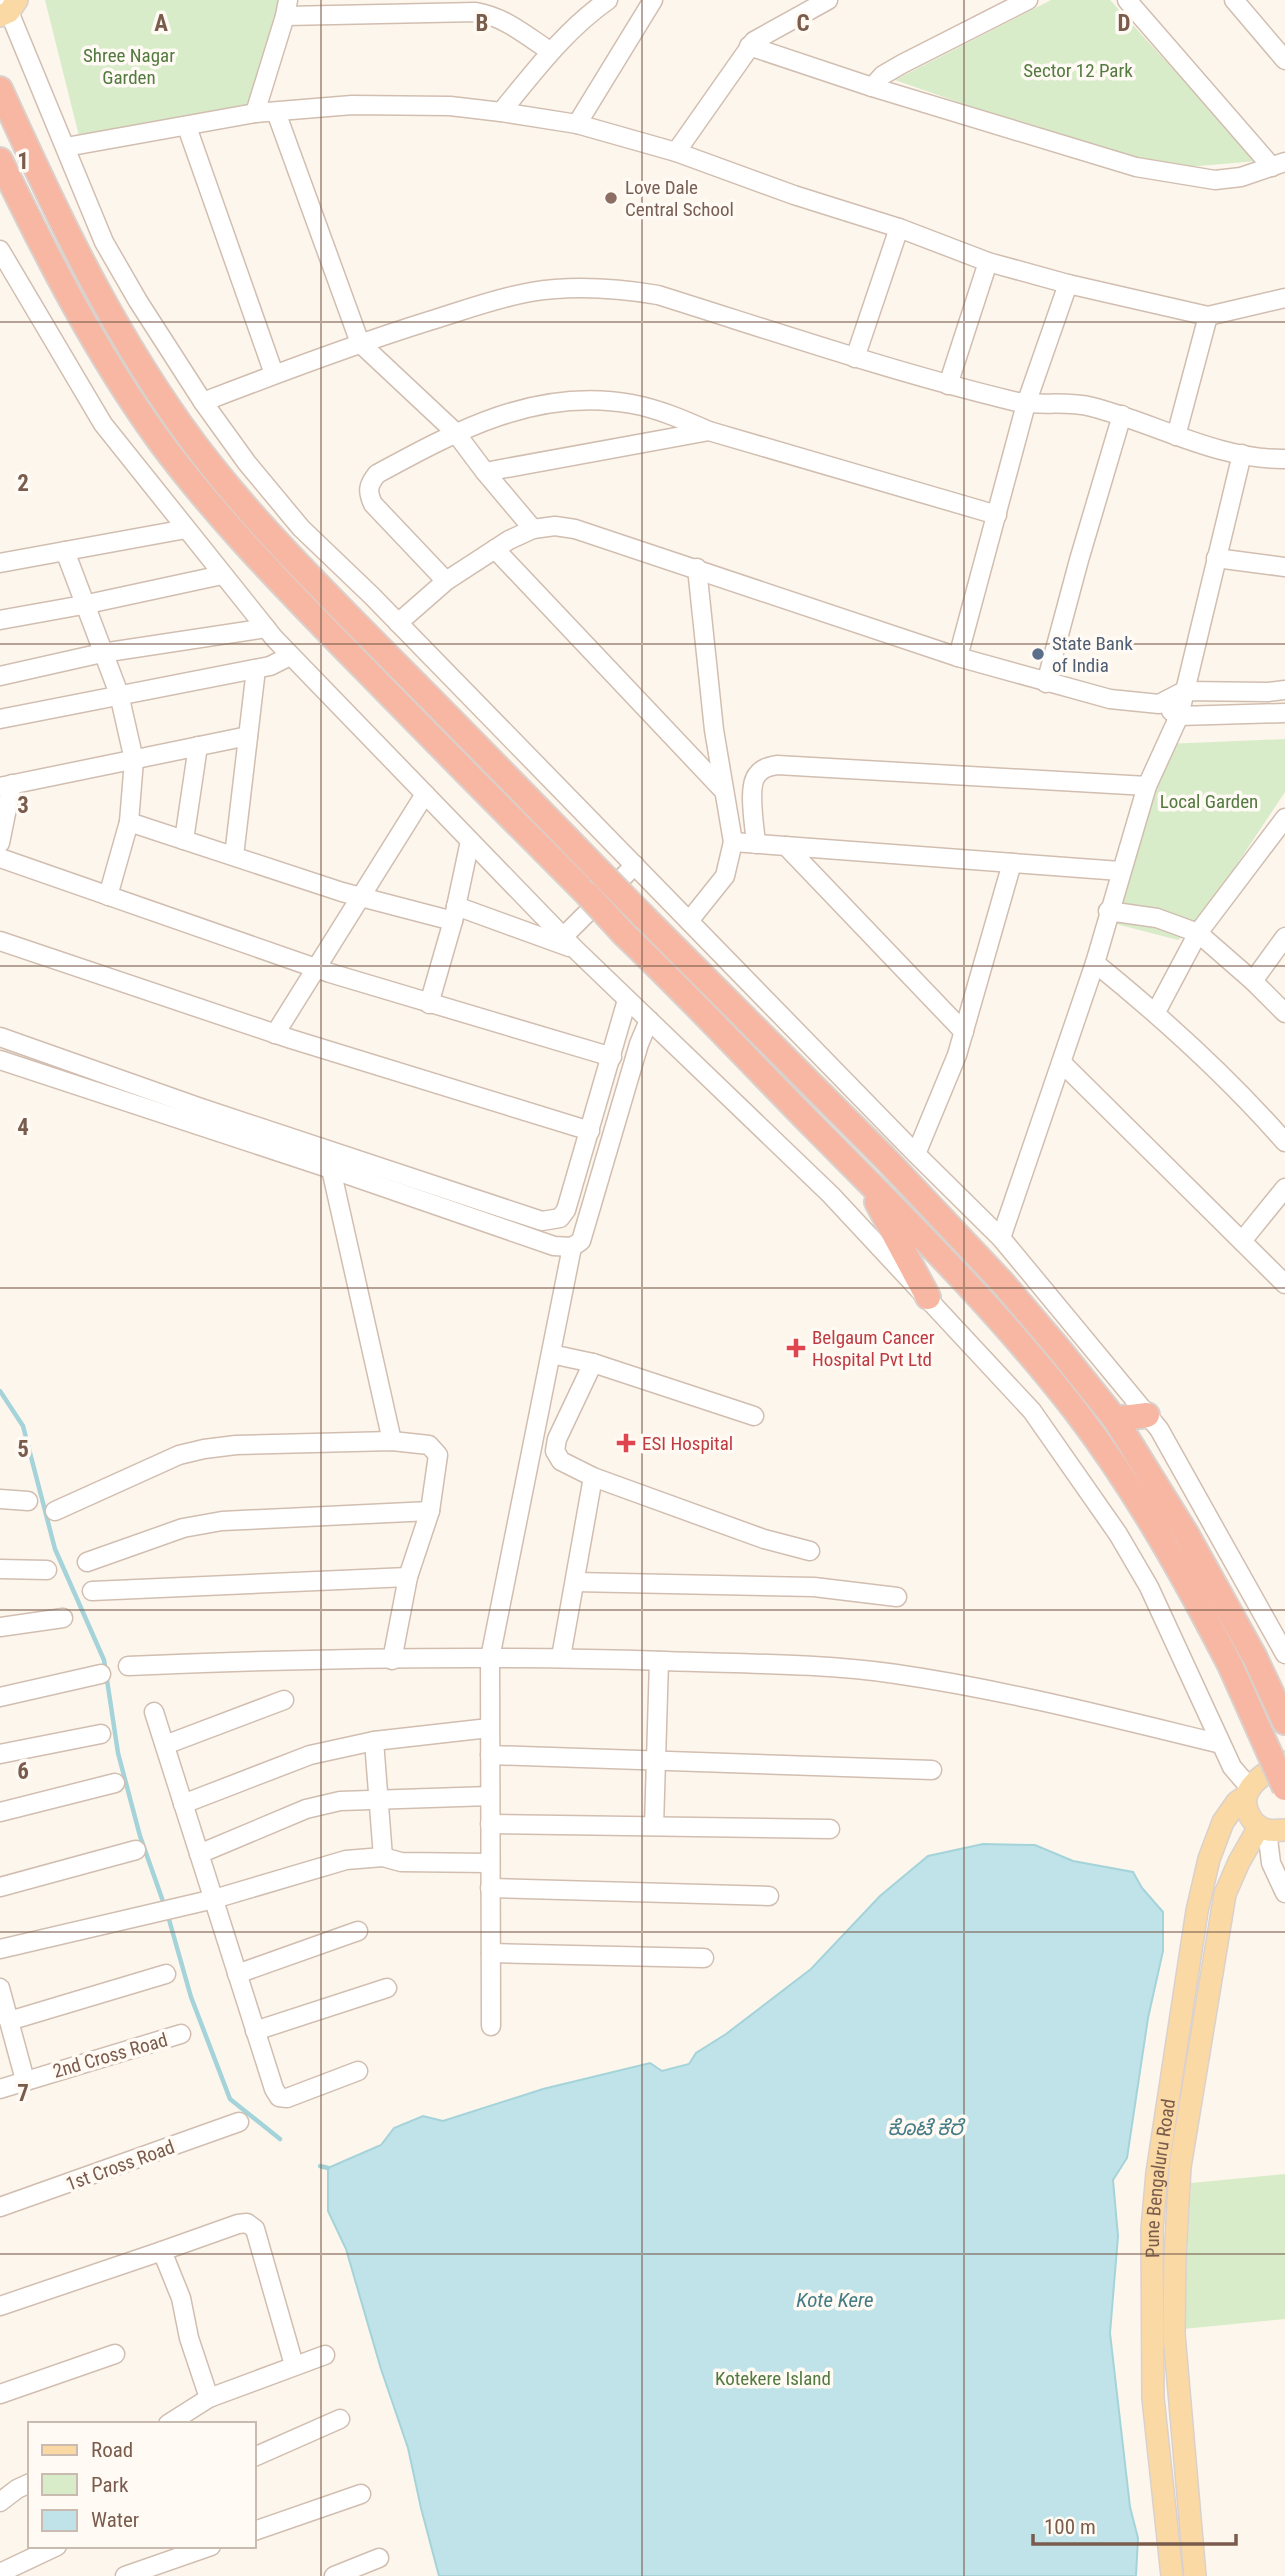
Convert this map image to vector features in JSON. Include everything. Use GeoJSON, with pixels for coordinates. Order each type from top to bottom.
{"type":"FeatureCollection","features":[{"type":"Feature","properties":{"kind":"highway"},"geometry":{"type":"LineString","coordinates":[[0,89],[78,258],[124,340],[181,425],[240,501],[311,579],[884,1157],[992,1272],[1059,1349],[1115,1419],[1187,1535],[1254,1656],[1285,1722]]}},
{"type":"Feature","properties":{"kind":"highway"},"geometry":{"type":"LineString","coordinates":[[0,160],[60,280],[110,369],[160,441],[222,517],[297,599],[860,1174],[988,1308],[1076,1411],[1159,1535],[1195,1596],[1231,1667],[1285,1788]]}},
{"type":"Feature","properties":{"kind":"highway"},"geometry":{"type":"LineString","coordinates":[[860,1174],[928,1297]]}},
{"type":"Feature","properties":{"kind":"highway"},"geometry":{"type":"LineString","coordinates":[[1115,1419],[1147,1415]]}},
{"type":"Feature","properties":{"kind":"main road","name":"Pune Bengaluru Road"},"geometry":{"type":"LineString","coordinates":[[1172,2576],[1153,2398],[1152,2229],[1157,2173],[1197,1910],[1209,1859],[1230,1810],[1260,1778],[1285,1762]]}},
{"type":"Feature","properties":{"kind":"main road"},"geometry":{"type":"LineString","coordinates":[[1248,1792],[1252,1821],[1271,1829]]}},
{"type":"Feature","properties":{"kind":"main road","name":"Pune Bengaluru Road"},"geometry":{"type":"LineString","coordinates":[[1195,2576],[1174,2334],[1180,2167],[1225,1894],[1238,1862],[1271,1829]]}},
{"type":"Feature","properties":{"kind":"street"},"geometry":{"type":"LineString","coordinates":[[501,112],[585,8],[608,0]]}},
{"type":"Feature","properties":{"kind":"street"},"geometry":{"type":"LineString","coordinates":[[576,124],[653,0]]}},
{"type":"Feature","properties":{"kind":"street"},"geometry":{"type":"LineString","coordinates":[[676,152],[749,47],[769,31],[828,0]]}},
{"type":"Feature","properties":{"kind":"street"},"geometry":{"type":"LineString","coordinates":[[873,87],[883,75],[902,64],[1028,0]]}},
{"type":"Feature","properties":{"kind":"street"},"geometry":{"type":"LineString","coordinates":[[749,47],[1136,167],[1215,180],[1241,177],[1278,164],[1127,0]]}},
{"type":"Feature","properties":{"kind":"street"},"geometry":{"type":"LineString","coordinates":[[1234,0],[1285,60]]}},
{"type":"Feature","properties":{"kind":"street"},"geometry":{"type":"LineString","coordinates":[[7,7],[104,242],[138,301],[203,402],[247,463],[301,528],[398,623],[1001,1238],[1170,1446],[1285,1654]]}},
{"type":"Feature","properties":{"kind":"street"},"geometry":{"type":"LineString","coordinates":[[256,113],[287,8],[392,7],[476,12],[489,7],[500,18],[551,52]]}},
{"type":"Feature","properties":{"kind":"street"},"geometry":{"type":"LineString","coordinates":[[66,147],[256,113],[352,105],[450,106],[501,112],[576,124],[676,152],[794,195],[900,228],[988,262],[1068,284],[1208,316],[1284,300]]}},
{"type":"Feature","properties":{"kind":"street"},"geometry":{"type":"LineString","coordinates":[[276,112],[360,343],[455,432],[533,529]]}},
{"type":"Feature","properties":{"kind":"street"},"geometry":{"type":"LineString","coordinates":[[187,127],[274,374]]}},
{"type":"Feature","properties":{"kind":"street"},"geometry":{"type":"LineString","coordinates":[[855,358],[900,228]]}},
{"type":"Feature","properties":{"kind":"street"},"geometry":{"type":"LineString","coordinates":[[0,250],[103,424],[222,575],[290,656],[569,943],[831,1195],[1032,1411],[1118,1534],[1149,1587],[1232,1767],[1248,1792]]}},
{"type":"Feature","properties":{"kind":"street"},"geometry":{"type":"LineString","coordinates":[[948,385],[988,262]]}},
{"type":"Feature","properties":{"kind":"street"},"geometry":{"type":"LineString","coordinates":[[958,657],[1026,404],[1068,284]]}},
{"type":"Feature","properties":{"kind":"street"},"geometry":{"type":"LineString","coordinates":[[203,402],[360,343],[500,299],[533,292],[583,288],[624,289],[658,295],[948,385],[1026,404],[1070,403],[1122,415],[1176,436],[1242,454],[1285,459]]}},
{"type":"Feature","properties":{"kind":"street"},"geometry":{"type":"LineString","coordinates":[[1176,436],[1208,316]]}},
{"type":"Feature","properties":{"kind":"street"},"geometry":{"type":"LineString","coordinates":[[446,582],[373,504],[368,493],[369,483],[377,474],[455,432],[501,415],[566,401],[632,404],[670,414],[709,430],[997,515]]}},
{"type":"Feature","properties":{"kind":"street"},"geometry":{"type":"LineString","coordinates":[[1046,683],[1122,415]]}},
{"type":"Feature","properties":{"kind":"street"},"geometry":{"type":"LineString","coordinates":[[485,472],[709,430]]}},
{"type":"Feature","properties":{"kind":"street"},"geometry":{"type":"LineString","coordinates":[[1001,1238],[1094,964],[1147,786],[1179,716],[1242,454]]}},
{"type":"Feature","properties":{"kind":"street"},"geometry":{"type":"LineString","coordinates":[[398,623],[446,582],[495,549],[533,529],[555,526],[575,529],[958,657],[1046,683],[1110,699],[1159,704],[1179,716],[1285,713]]}},
{"type":"Feature","properties":{"kind":"street"},"geometry":{"type":"LineString","coordinates":[[0,563],[186,529]]}},
{"type":"Feature","properties":{"kind":"street"},"geometry":{"type":"LineString","coordinates":[[495,549],[723,790]]}},
{"type":"Feature","properties":{"kind":"street"},"geometry":{"type":"LineString","coordinates":[[65,551],[83,605],[119,694],[134,760],[129,822],[108,896]]}},
{"type":"Feature","properties":{"kind":"street"},"geometry":{"type":"LineString","coordinates":[[1216,558],[1285,567]]}},
{"type":"Feature","properties":{"kind":"street"},"geometry":{"type":"LineString","coordinates":[[689,921],[725,876],[733,842],[723,790],[696,568]]}},
{"type":"Feature","properties":{"kind":"street"},"geometry":{"type":"LineString","coordinates":[[0,620],[222,575]]}},
{"type":"Feature","properties":{"kind":"street"},"geometry":{"type":"LineString","coordinates":[[0,676],[102,653],[266,628]]}},
{"type":"Feature","properties":{"kind":"street"},"geometry":{"type":"LineString","coordinates":[[0,719],[270,666],[290,656]]}},
{"type":"Feature","properties":{"kind":"street"},"geometry":{"type":"LineString","coordinates":[[234,856],[256,669]]}},
{"type":"Feature","properties":{"kind":"street"},"geometry":{"type":"LineString","coordinates":[[1159,704],[1184,691],[1285,690]]}},
{"type":"Feature","properties":{"kind":"street"},"geometry":{"type":"LineString","coordinates":[[0,843],[6,785],[248,736]]}},
{"type":"Feature","properties":{"kind":"street"},"geometry":{"type":"LineString","coordinates":[[184,840],[198,746]]}},
{"type":"Feature","properties":{"kind":"street"},"geometry":{"type":"LineString","coordinates":[[756,844],[752,788],[754,778],[763,769],[777,765],[1147,786]]}},
{"type":"Feature","properties":{"kind":"street"},"geometry":{"type":"LineString","coordinates":[[275,1034],[425,794]]}},
{"type":"Feature","properties":{"kind":"street"},"geometry":{"type":"LineString","coordinates":[[1156,1012],[1198,933],[1285,818]]}},
{"type":"Feature","properties":{"kind":"street"},"geometry":{"type":"LineString","coordinates":[[129,822],[360,897],[455,913],[569,943]]}},
{"type":"Feature","properties":{"kind":"street"},"geometry":{"type":"LineString","coordinates":[[429,1004],[455,913],[470,841]]}},
{"type":"Feature","properties":{"kind":"street"},"geometry":{"type":"LineString","coordinates":[[733,842],[1120,871]]}},
{"type":"Feature","properties":{"kind":"street"},"geometry":{"type":"LineString","coordinates":[[786,846],[964,1032]]}},
{"type":"Feature","properties":{"kind":"street"},"geometry":{"type":"LineString","coordinates":[[0,858],[315,968],[612,1057]]}},
{"type":"Feature","properties":{"kind":"street"},"geometry":{"type":"LineString","coordinates":[[916,1154],[957,1055],[1012,863]]}},
{"type":"Feature","properties":{"kind":"street"},"geometry":{"type":"LineString","coordinates":[[569,943],[635,865]]}},
{"type":"Feature","properties":{"kind":"street"},"geometry":{"type":"LineString","coordinates":[[1108,911],[1157,918],[1198,933],[1285,1013]]}},
{"type":"Feature","properties":{"kind":"street"},"geometry":{"type":"LineString","coordinates":[[1253,981],[1285,937]]}},
{"type":"Feature","properties":{"kind":"street"},"geometry":{"type":"LineString","coordinates":[[0,941],[275,1034],[590,1131]]}},
{"type":"Feature","properties":{"kind":"street"},"geometry":{"type":"LineString","coordinates":[[1094,964],[1156,1012],[1234,1087],[1285,1142]]}},
{"type":"Feature","properties":{"kind":"street"},"geometry":{"type":"LineString","coordinates":[[0,1037],[198,1107],[542,1221],[560,1218],[566,1210],[627,1000]]}},
{"type":"Feature","properties":{"kind":"street"},"geometry":{"type":"LineString","coordinates":[[0,1060],[554,1246],[572,1247],[581,1241],[639,1044],[649,1020]]}},
{"type":"Feature","properties":{"kind":"street"},"geometry":{"type":"LineString","coordinates":[[1062,1063],[1285,1284]]}},
{"type":"Feature","properties":{"kind":"street"},"geometry":{"type":"LineString","coordinates":[[331,1169],[392,1441]]}},
{"type":"Feature","properties":{"kind":"street"},"geometry":{"type":"LineString","coordinates":[[1242,1241],[1285,1188]]}},
{"type":"Feature","properties":{"kind":"street"},"geometry":{"type":"LineString","coordinates":[[491,2026],[490,1658],[572,1247]]}},
{"type":"Feature","properties":{"kind":"street"},"geometry":{"type":"LineString","coordinates":[[551,1354],[593,1363],[754,1416]]}},
{"type":"Feature","properties":{"kind":"street"},"geometry":{"type":"LineString","coordinates":[[593,1363],[557,1439],[555,1451],[561,1461],[593,1477],[764,1539],[810,1551]]}},
{"type":"Feature","properties":{"kind":"street"},"geometry":{"type":"LineString","coordinates":[[55,1511],[179,1455],[204,1449],[236,1445],[392,1441],[429,1445],[438,1455],[430,1511],[408,1577],[392,1660]]}},
{"type":"Feature","properties":{"kind":"street"},"geometry":{"type":"LineString","coordinates":[[561,1657],[593,1477]]}},
{"type":"Feature","properties":{"kind":"street"},"geometry":{"type":"LineString","coordinates":[[0,1499],[27,1501]]}},
{"type":"Feature","properties":{"kind":"street"},"geometry":{"type":"LineString","coordinates":[[86,1562],[201,1524],[430,1511]]}},
{"type":"Feature","properties":{"kind":"street"},"geometry":{"type":"LineString","coordinates":[[0,1569],[47,1570]]}},
{"type":"Feature","properties":{"kind":"street"},"geometry":{"type":"LineString","coordinates":[[92,1591],[408,1577]]}},
{"type":"Feature","properties":{"kind":"street"},"geometry":{"type":"LineString","coordinates":[[575,1582],[814,1587],[897,1597]]}},
{"type":"Feature","properties":{"kind":"street"},"geometry":{"type":"LineString","coordinates":[[0,1627],[63,1618]]}},
{"type":"Feature","properties":{"kind":"street"},"geometry":{"type":"LineString","coordinates":[[128,1666],[561,1657],[821,1666],[897,1674],[1028,1698],[1221,1744]]}},
{"type":"Feature","properties":{"kind":"street"},"geometry":{"type":"LineString","coordinates":[[653,1826],[659,1661]]}},
{"type":"Feature","properties":{"kind":"street"},"geometry":{"type":"LineString","coordinates":[[0,1697],[101,1674]]}},
{"type":"Feature","properties":{"kind":"street"},"geometry":{"type":"LineString","coordinates":[[164,1745],[284,1700]]}},
{"type":"Feature","properties":{"kind":"street"},"geometry":{"type":"LineString","coordinates":[[154,1712],[274,2089],[279,2096],[287,2098],[358,2071]]}},
{"type":"Feature","properties":{"kind":"street"},"geometry":{"type":"LineString","coordinates":[[183,1804],[310,1755],[374,1741],[489,1728]]}},
{"type":"Feature","properties":{"kind":"street"},"geometry":{"type":"LineString","coordinates":[[0,1754],[101,1734]]}},
{"type":"Feature","properties":{"kind":"street"},"geometry":{"type":"LineString","coordinates":[[374,1741],[383,1857]]}},
{"type":"Feature","properties":{"kind":"street"},"geometry":{"type":"LineString","coordinates":[[490,1755],[932,1770]]}},
{"type":"Feature","properties":{"kind":"street"},"geometry":{"type":"LineString","coordinates":[[0,1812],[115,1783]]}},
{"type":"Feature","properties":{"kind":"street"},"geometry":{"type":"LineString","coordinates":[[199,1854],[306,1809],[340,1801],[490,1796]]}},
{"type":"Feature","properties":{"kind":"street"},"geometry":{"type":"LineString","coordinates":[[490,1824],[830,1829]]}},
{"type":"Feature","properties":{"kind":"street"},"geometry":{"type":"LineString","coordinates":[[1271,1829],[1271,1863],[1285,1893]]}},
{"type":"Feature","properties":{"kind":"street"},"geometry":{"type":"LineString","coordinates":[[0,1887],[136,1850]]}},
{"type":"Feature","properties":{"kind":"street"},"geometry":{"type":"LineString","coordinates":[[0,1949],[214,1899],[346,1860],[383,1857],[413,1863],[490,1863]]}},
{"type":"Feature","properties":{"kind":"street"},"geometry":{"type":"LineString","coordinates":[[491,1888],[769,1896]]}},
{"type":"Feature","properties":{"kind":"street"},"geometry":{"type":"LineString","coordinates":[[237,1974],[358,1931]]}},
{"type":"Feature","properties":{"kind":"street"},"geometry":{"type":"LineString","coordinates":[[491,1953],[704,1958]]}},
{"type":"Feature","properties":{"kind":"street"},"geometry":{"type":"LineString","coordinates":[[9,2021],[166,1974]]}},
{"type":"Feature","properties":{"kind":"street"},"geometry":{"type":"LineString","coordinates":[[0,1988],[25,2080]]}},
{"type":"Feature","properties":{"kind":"street"},"geometry":{"type":"LineString","coordinates":[[255,2031],[387,1988]]}},
{"type":"Feature","properties":{"kind":"street","name":"2nd Cross Road"},"geometry":{"type":"LineString","coordinates":[[0,2089],[181,2034]]}},
{"type":"Feature","properties":{"kind":"street","name":"1st Cross Road"},"geometry":{"type":"LineString","coordinates":[[0,2207],[239,2122]]}},
{"type":"Feature","properties":{"kind":"street"},"geometry":{"type":"LineString","coordinates":[[0,2306],[247,2223],[255,2229],[294,2365]]}},
{"type":"Feature","properties":{"kind":"street"},"geometry":{"type":"LineString","coordinates":[[162,2251],[181,2298],[189,2338],[209,2398]]}},
{"type":"Feature","properties":{"kind":"street"},"geometry":{"type":"LineString","coordinates":[[0,2394],[115,2354]]}},
{"type":"Feature","properties":{"kind":"street"},"geometry":{"type":"LineString","coordinates":[[171,2422],[209,2398],[325,2355]]}},
{"type":"Feature","properties":{"kind":"street"},"geometry":{"type":"LineString","coordinates":[[256,2456],[341,2418]]}},
{"type":"Feature","properties":{"kind":"street"},"geometry":{"type":"LineString","coordinates":[[0,2502],[28,2484]]}},
{"type":"Feature","properties":{"kind":"street"},"geometry":{"type":"LineString","coordinates":[[256,2530],[361,2494]]}},
{"type":"Feature","properties":{"kind":"street"},"geometry":{"type":"LineString","coordinates":[[0,2573],[53,2548]]}},
{"type":"Feature","properties":{"kind":"street"},"geometry":{"type":"LineString","coordinates":[[125,2576],[205,2548]]}},
{"type":"Feature","properties":{"kind":"street"},"geometry":{"type":"LineString","coordinates":[[334,2576],[379,2558]]}},
{"type":"Feature","properties":{"kind":"green space","name":"Shree Nagar Garden"},"geometry":{"type":"Polygon","coordinates":[[[45,0],[279,0],[250,117],[80,140],[45,0]]]}},
{"type":"Feature","properties":{"kind":"green space","name":"Sector 12 Park"},"geometry":{"type":"Polygon","coordinates":[[[1051,0],[1110,0],[1257,161],[1152,170],[895,80],[1051,0]]]}},
{"type":"Feature","properties":{"kind":"green space","name":"Local Garden"},"geometry":{"type":"Polygon","coordinates":[[[1285,739],[1285,792],[1194,929],[1178,940],[1112,923],[1165,744],[1285,739]]]}},
{"type":"Feature","properties":{"kind":"green space"},"geometry":{"type":"Polygon","coordinates":[[[1285,2174],[1285,2319],[1183,2329],[1191,2183],[1285,2174]]]}},
{"type":"Feature","properties":{"kind":"water","name":"ಕೊಟೆ ಕೆರೆ"},"geometry":{"type":"Polygon","coordinates":[[[983,1844],[1035,1845],[1073,1861],[1133,1872],[1142,1888],[1163,1912],[1163,1951],[1148,2018],[1127,2158],[1113,2180],[1118,2236],[1110,2333],[1130,2507],[1138,2538],[1136,2576],[439,2576],[408,2448],[381,2369],[346,2249],[328,2211],[328,2168],[381,2145],[394,2128],[423,2116],[443,2121],[543,2089],[650,2063],[662,2071],[689,2064],[696,2053],[726,2034],[811,1969],[880,1896],[928,1856],[983,1844]]]}},
{"type":"Feature","properties":{"kind":"waterway"},"geometry":{"type":"LineString","coordinates":[[0,1391],[23,1426],[55,1549],[104,1660],[118,1753],[140,1836],[165,1907]]}},
{"type":"Feature","properties":{"kind":"waterway"},"geometry":{"type":"LineString","coordinates":[[168,1916],[191,1997],[230,2099],[280,2139]]}},
{"type":"Feature","properties":{"kind":"waterway"},"geometry":{"type":"LineString","coordinates":[[320,2166],[328,2168]]}},
{"type":"Feature","properties":{"kind":"place","name":"Love Dale Central School"},"geometry":{"type":"Point","coordinates":[611,198]}},
{"type":"Feature","properties":{"kind":"place","name":"State Bank of India"},"geometry":{"type":"Point","coordinates":[1038,654]}},
{"type":"Feature","properties":{"kind":"place","name":"Belgaum Cancer Hospital Pvt Ltd"},"geometry":{"type":"Point","coordinates":[796,1348]}},
{"type":"Feature","properties":{"kind":"place","name":"ESI Hospital"},"geometry":{"type":"Point","coordinates":[626,1443]}},
{"type":"Feature","properties":{"kind":"water label","name":"Kote Kere"},"geometry":{"type":"Point","coordinates":[835,2300]}},
{"type":"Feature","properties":{"kind":"park label","name":"Kotekere Island"},"geometry":{"type":"Point","coordinates":[773,2378]}}]}
